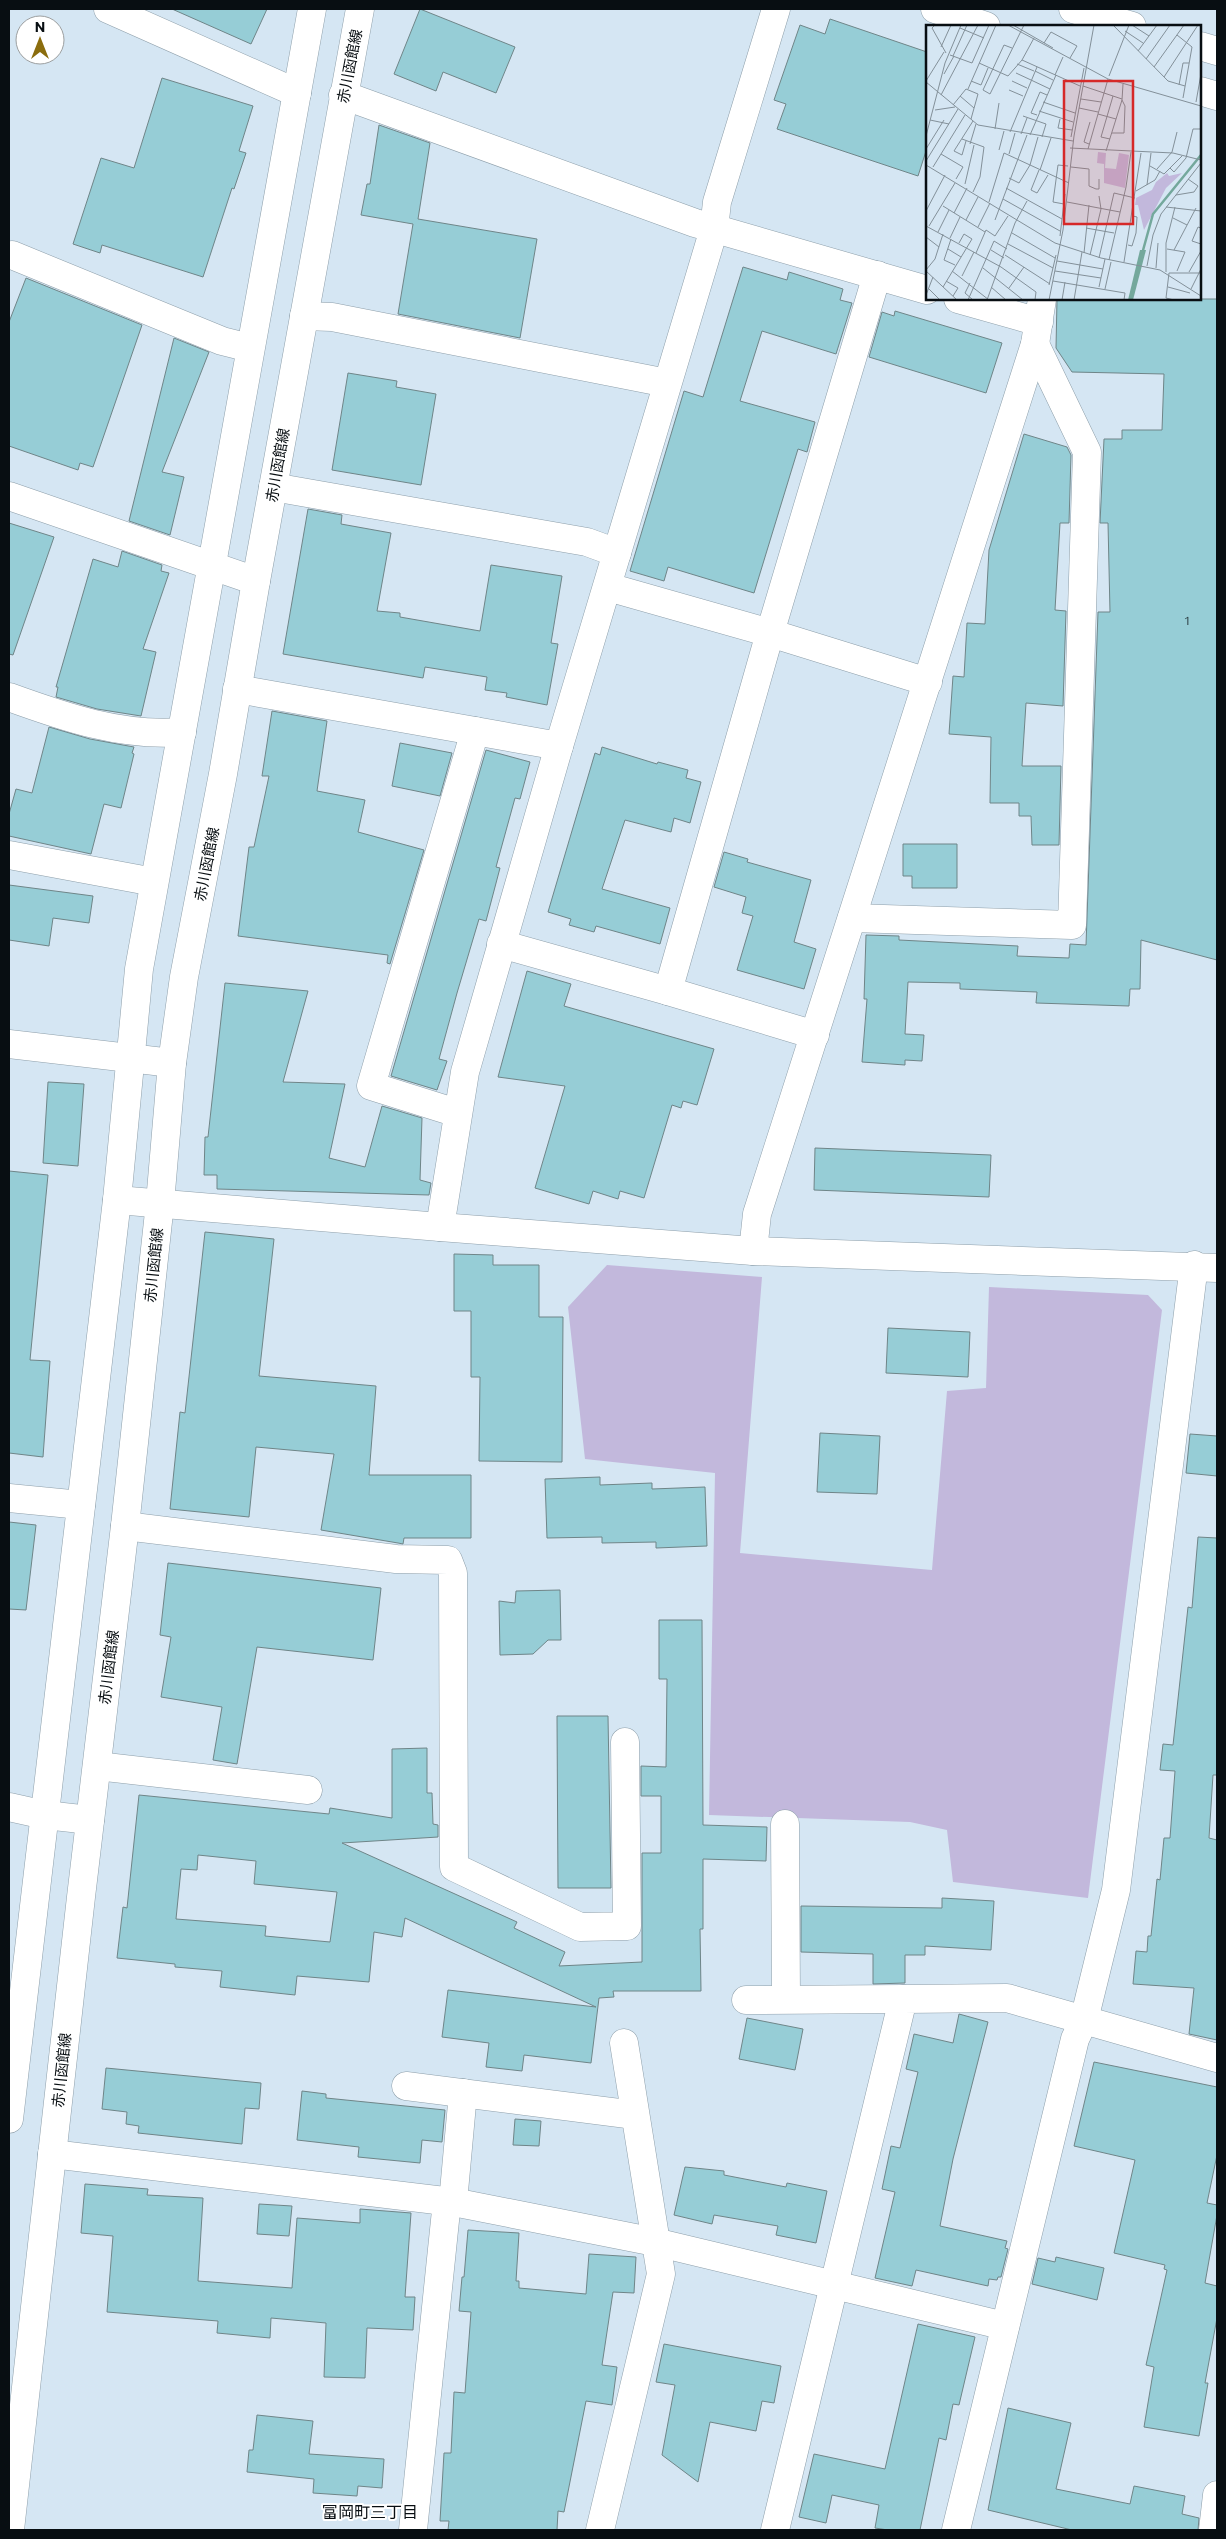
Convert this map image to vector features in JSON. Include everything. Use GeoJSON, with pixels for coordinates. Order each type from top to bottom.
{"type":"FeatureCollection","features":[{"type":"Feature","properties":{"kind":"street"},"geometry":{"type":"LineString","coordinates":[[108,9],[297,93]]}},
{"type":"Feature","properties":{"kind":"street"},"geometry":{"type":"LineString","coordinates":[[9,2120],[117,1200],[138,969],[312,9]]}},
{"type":"Feature","properties":{"kind":"street","name":"赤川函館線"},"geometry":{"type":"LineString","coordinates":[[10,2530],[125,1526],[160,1203],[172,1063],[184,977],[223,774],[343,95],[360,9]]}},
{"type":"Feature","properties":{"kind":"street"},"geometry":{"type":"LineString","coordinates":[[440,1228],[465,1072],[558,746],[608,587],[714,229],[717,202],[776,9]]}},
{"type":"Feature","properties":{"kind":"street"},"geometry":{"type":"LineString","coordinates":[[935,9],[983,25]]}},
{"type":"Feature","properties":{"kind":"street"},"geometry":{"type":"LineString","coordinates":[[1074,9],[1129,25]]}},
{"type":"Feature","properties":{"kind":"street"},"geometry":{"type":"LineString","coordinates":[[1201,46],[1217,51]]}},
{"type":"Feature","properties":{"kind":"street"},"geometry":{"type":"LineString","coordinates":[[1201,91],[1217,96]]}},
{"type":"Feature","properties":{"kind":"street"},"geometry":{"type":"LineString","coordinates":[[343,95],[714,229],[926,290]]}},
{"type":"Feature","properties":{"kind":"street"},"geometry":{"type":"LineString","coordinates":[[12,255],[222,341],[250,348]]}},
{"type":"Feature","properties":{"kind":"street"},"geometry":{"type":"LineString","coordinates":[[668,992],[770,633],[877,275]]}},
{"type":"Feature","properties":{"kind":"street"},"geometry":{"type":"LineString","coordinates":[[961,300],[1038,322]]}},
{"type":"Feature","properties":{"kind":"street"},"geometry":{"type":"LineString","coordinates":[[304,316],[332,317],[667,383]]}},
{"type":"Feature","properties":{"kind":"street"},"geometry":{"type":"LineString","coordinates":[[753,1251],[757,1214],[928,682],[1038,322]]}},
{"type":"Feature","properties":{"kind":"street"},"geometry":{"type":"LineString","coordinates":[[852,918],[1072,925],[1087,452],[1038,322]]}},
{"type":"Feature","properties":{"kind":"street"},"geometry":{"type":"LineString","coordinates":[[273,486],[587,542],[617,553]]}},
{"type":"Feature","properties":{"kind":"street"},"geometry":{"type":"LineString","coordinates":[[9,496],[256,581]]}},
{"type":"Feature","properties":{"kind":"street"},"geometry":{"type":"LineString","coordinates":[[608,587],[770,633],[928,682]]}},
{"type":"Feature","properties":{"kind":"street"},"geometry":{"type":"LineString","coordinates":[[237,689],[558,746]]}},
{"type":"Feature","properties":{"kind":"street"},"geometry":{"type":"LineString","coordinates":[[9,697],[71,719],[154,734],[182,732]]}},
{"type":"Feature","properties":{"kind":"street"},"geometry":{"type":"LineString","coordinates":[[458,1113],[371,1086],[474,731]]}},
{"type":"Feature","properties":{"kind":"street"},"geometry":{"type":"LineString","coordinates":[[9,855],[154,882]]}},
{"type":"Feature","properties":{"kind":"street"},"geometry":{"type":"LineString","coordinates":[[501,944],[815,1035]]}},
{"type":"Feature","properties":{"kind":"street"},"geometry":{"type":"LineString","coordinates":[[9,1044],[172,1063]]}},
{"type":"Feature","properties":{"kind":"street"},"geometry":{"type":"LineString","coordinates":[[117,1200],[440,1228],[753,1251],[1205,1267],[1116,1890],[1084,2020],[1075,2039],[956,2530]]}},
{"type":"Feature","properties":{"kind":"street"},"geometry":{"type":"LineString","coordinates":[[9,1498],[81,1505]]}},
{"type":"Feature","properties":{"kind":"street"},"geometry":{"type":"LineString","coordinates":[[125,1526],[396,1559],[448,1560],[453,1574],[454,1867],[580,1927],[627,1926],[626,1742]]}},
{"type":"Feature","properties":{"kind":"street"},"geometry":{"type":"LineString","coordinates":[[97,1766],[308,1790]]}},
{"type":"Feature","properties":{"kind":"street"},"geometry":{"type":"LineString","coordinates":[[9,1808],[45,1815],[90,1820]]}},
{"type":"Feature","properties":{"kind":"street"},"geometry":{"type":"LineString","coordinates":[[785,1824],[786,1999]]}},
{"type":"Feature","properties":{"kind":"street"},"geometry":{"type":"LineString","coordinates":[[746,2000],[1007,1998],[1217,2058]]}},
{"type":"Feature","properties":{"kind":"street"},"geometry":{"type":"LineString","coordinates":[[775,2530],[903,1999]]}},
{"type":"Feature","properties":{"kind":"street"},"geometry":{"type":"LineString","coordinates":[[600,2530],[661,2274],[624,2043]]}},
{"type":"Feature","properties":{"kind":"street"},"geometry":{"type":"LineString","coordinates":[[406,2086],[635,2115]]}},
{"type":"Feature","properties":{"kind":"street"},"geometry":{"type":"LineString","coordinates":[[412,2530],[463,2093]]}},
{"type":"Feature","properties":{"kind":"street"},"geometry":{"type":"LineString","coordinates":[[52,2154],[450,2201],[655,2242],[1005,2326]]}},
{"type":"Feature","properties":{"kind":"street"},"geometry":{"type":"LineString","coordinates":[[1213,2530],[1217,2495]]}},
{"type":"Feature","properties":{"kind":"shaded area"},"geometry":{"type":"Polygon","coordinates":[[[607,1265],[762,1277],[740,1553],[932,1570],[947,1391],[986,1388],[989,1287],[1148,1295],[1162,1310],[1088,1898],[953,1882],[947,1830],[910,1822],[709,1815],[715,1473],[585,1459],[568,1307],[607,1265]]]}},
{"type":"Feature","properties":{"kind":"building"},"geometry":{"type":"Polygon","coordinates":[[[172,9],[267,9],[251,44],[172,9]]]}},
{"type":"Feature","properties":{"kind":"building"},"geometry":{"type":"Polygon","coordinates":[[[420,9],[515,47],[496,93],[443,72],[436,91],[394,74],[420,9]]]}},
{"type":"Feature","properties":{"kind":"building"},"geometry":{"type":"Polygon","coordinates":[[[830,19],[926,52],[926,151],[918,176],[777,129],[786,104],[774,100],[800,25],[825,34],[830,19]]]}},
{"type":"Feature","properties":{"kind":"building"},"geometry":{"type":"Polygon","coordinates":[[[162,78],[253,106],[239,151],[246,153],[234,189],[232,188],[203,277],[102,245],[100,253],[73,244],[101,158],[134,168],[162,78]]]}},
{"type":"Feature","properties":{"kind":"building"},"geometry":{"type":"Polygon","coordinates":[[[379,125],[430,143],[418,219],[537,239],[520,338],[398,314],[413,224],[361,215],[367,184],[370,184],[379,125]]]}},
{"type":"Feature","properties":{"kind":"building"},"geometry":{"type":"Polygon","coordinates":[[[743,267],[787,280],[789,272],[843,289],[840,300],[852,303],[836,354],[762,331],[740,401],[815,422],[807,452],[798,449],[754,593],[668,567],[664,581],[630,571],[684,391],[703,397],[743,267]]]}},
{"type":"Feature","properties":{"kind":"building"},"geometry":{"type":"Polygon","coordinates":[[[26,278],[142,325],[93,467],[80,463],[78,470],[9,446],[9,322],[26,278]]]}},
{"type":"Feature","properties":{"kind":"building"},"geometry":{"type":"Polygon","coordinates":[[[1217,299],[1217,960],[1141,940],[1140,989],[1130,989],[1129,1006],[1036,1003],[1037,992],[960,989],[960,983],[908,982],[905,1034],[924,1035],[922,1061],[905,1060],[905,1065],[862,1062],[867,999],[864,999],[866,935],[899,936],[899,940],[1018,946],[1017,956],[1069,958],[1070,944],[1086,945],[1098,612],[1110,612],[1108,523],[1100,523],[1104,439],[1122,439],[1122,430],[1162,430],[1164,374],[1072,372],[1056,348],[1057,300],[1217,299]]]}},
{"type":"Feature","properties":{"kind":"building"},"geometry":{"type":"Polygon","coordinates":[[[895,311],[1002,343],[986,393],[869,357],[882,312],[894,316],[895,311]]]}},
{"type":"Feature","properties":{"kind":"building"},"geometry":{"type":"Polygon","coordinates":[[[174,338],[209,352],[162,472],[184,477],[170,535],[129,521],[174,338]]]}},
{"type":"Feature","properties":{"kind":"building"},"geometry":{"type":"Polygon","coordinates":[[[348,373],[397,381],[396,387],[436,394],[421,485],[332,470],[348,373]]]}},
{"type":"Feature","properties":{"kind":"building"},"geometry":{"type":"Polygon","coordinates":[[[1024,434],[1067,447],[1071,455],[1069,523],[1060,523],[1055,610],[1066,611],[1063,706],[1026,703],[1022,766],[1061,766],[1059,845],[1032,845],[1031,816],[1019,816],[1019,803],[990,803],[991,737],[949,734],[953,676],[964,677],[967,623],[985,624],[989,550],[1024,434]]]}},
{"type":"Feature","properties":{"kind":"building"},"geometry":{"type":"Polygon","coordinates":[[[308,509],[342,515],[341,524],[391,533],[377,611],[400,613],[400,617],[480,631],[491,565],[562,576],[551,643],[558,644],[547,705],[506,697],[507,693],[485,690],[487,677],[425,667],[423,678],[283,654],[308,509]]]}},
{"type":"Feature","properties":{"kind":"building"},"geometry":{"type":"Polygon","coordinates":[[[9,523],[54,537],[13,655],[9,654],[9,523]]]}},
{"type":"Feature","properties":{"kind":"building"},"geometry":{"type":"Polygon","coordinates":[[[122,551],[162,565],[161,571],[169,573],[143,649],[156,652],[141,716],[97,709],[56,697],[58,687],[56,687],[93,559],[118,567],[122,551]]]}},
{"type":"Feature","properties":{"kind":"building"},"geometry":{"type":"Polygon","coordinates":[[[272,711],[327,721],[317,791],[365,800],[358,832],[424,850],[390,964],[387,963],[388,955],[238,936],[249,847],[254,847],[269,776],[262,776],[272,711]]]}},
{"type":"Feature","properties":{"kind":"building"},"geometry":{"type":"Polygon","coordinates":[[[49,727],[90,739],[134,747],[121,808],[104,804],[91,854],[9,836],[9,814],[16,789],[32,793],[49,727]]]}},
{"type":"Feature","properties":{"kind":"building"},"geometry":{"type":"Polygon","coordinates":[[[400,743],[452,753],[440,796],[392,786],[400,743]]]}},
{"type":"Feature","properties":{"kind":"building"},"geometry":{"type":"Polygon","coordinates":[[[602,747],[657,764],[658,762],[688,770],[686,778],[701,782],[690,823],[674,818],[671,832],[625,820],[602,889],[670,908],[660,944],[596,926],[594,932],[569,925],[571,919],[548,912],[595,753],[600,755],[602,747]]]}},
{"type":"Feature","properties":{"kind":"building"},"geometry":{"type":"Polygon","coordinates":[[[486,750],[530,762],[520,799],[515,798],[496,867],[500,868],[486,921],[479,919],[457,993],[439,1059],[447,1061],[437,1090],[391,1076],[486,750]]]}},
{"type":"Feature","properties":{"kind":"building"},"geometry":{"type":"Polygon","coordinates":[[[903,844],[957,844],[957,888],[912,888],[912,876],[903,876],[903,844]]]}},
{"type":"Feature","properties":{"kind":"building"},"geometry":{"type":"Polygon","coordinates":[[[724,852],[748,859],[747,862],[811,880],[794,942],[816,949],[804,989],[737,970],[753,916],[742,913],[746,897],[714,887],[724,852]]]}},
{"type":"Feature","properties":{"kind":"building"},"geometry":{"type":"Polygon","coordinates":[[[9,885],[93,896],[89,923],[53,918],[49,946],[9,940],[9,885]]]}},
{"type":"Feature","properties":{"kind":"building"},"geometry":{"type":"Polygon","coordinates":[[[527,971],[571,984],[564,1006],[714,1049],[697,1105],[683,1101],[681,1108],[672,1105],[644,1198],[620,1191],[618,1199],[593,1191],[589,1204],[535,1188],[565,1086],[498,1077],[527,971]]]}},
{"type":"Feature","properties":{"kind":"building"},"geometry":{"type":"Polygon","coordinates":[[[225,983],[308,991],[283,1082],[345,1084],[329,1158],[365,1167],[382,1106],[422,1118],[420,1180],[431,1183],[429,1195],[217,1189],[217,1175],[204,1175],[205,1137],[208,1137],[225,983]]]}},
{"type":"Feature","properties":{"kind":"building"},"geometry":{"type":"Polygon","coordinates":[[[48,1082],[84,1084],[78,1166],[43,1163],[48,1082]]]}},
{"type":"Feature","properties":{"kind":"building"},"geometry":{"type":"Polygon","coordinates":[[[815,1148],[991,1155],[989,1197],[814,1190],[815,1148]]]}},
{"type":"Feature","properties":{"kind":"building"},"geometry":{"type":"Polygon","coordinates":[[[9,1171],[48,1175],[30,1360],[50,1361],[43,1457],[9,1453],[9,1171]]]}},
{"type":"Feature","properties":{"kind":"building"},"geometry":{"type":"Polygon","coordinates":[[[205,1232],[274,1239],[259,1376],[376,1386],[369,1475],[471,1475],[471,1538],[404,1538],[403,1544],[321,1530],[334,1454],[256,1447],[249,1517],[170,1509],[180,1412],[185,1413],[205,1232]]]}},
{"type":"Feature","properties":{"kind":"building"},"geometry":{"type":"Polygon","coordinates":[[[454,1254],[493,1255],[493,1265],[539,1265],[539,1317],[563,1317],[562,1462],[479,1461],[480,1377],[471,1377],[471,1311],[454,1311],[454,1254]]]}},
{"type":"Feature","properties":{"kind":"building"},"geometry":{"type":"Polygon","coordinates":[[[888,1328],[970,1332],[968,1377],[886,1373],[888,1328]]]}},
{"type":"Feature","properties":{"kind":"building"},"geometry":{"type":"Polygon","coordinates":[[[820,1433],[880,1436],[877,1494],[817,1492],[820,1433]]]}},
{"type":"Feature","properties":{"kind":"building"},"geometry":{"type":"Polygon","coordinates":[[[1190,1434],[1217,1436],[1217,1476],[1186,1473],[1190,1434]]]}},
{"type":"Feature","properties":{"kind":"building"},"geometry":{"type":"Polygon","coordinates":[[[600,1477],[600,1485],[652,1483],[652,1489],[705,1487],[707,1546],[656,1548],[656,1542],[602,1543],[602,1537],[547,1538],[545,1479],[600,1477]]]}},
{"type":"Feature","properties":{"kind":"building"},"geometry":{"type":"Polygon","coordinates":[[[9,1522],[36,1525],[26,1610],[9,1609],[9,1522]]]}},
{"type":"Feature","properties":{"kind":"building"},"geometry":{"type":"Polygon","coordinates":[[[1198,1537],[1217,1538],[1217,1775],[1213,1775],[1209,1838],[1217,1840],[1217,2040],[1189,2034],[1194,1988],[1133,1984],[1136,1951],[1147,1952],[1148,1936],[1151,1936],[1157,1879],[1160,1880],[1164,1838],[1170,1838],[1175,1771],[1160,1770],[1163,1744],[1173,1745],[1188,1607],[1192,1608],[1198,1537]]]}},
{"type":"Feature","properties":{"kind":"building"},"geometry":{"type":"Polygon","coordinates":[[[168,1563],[381,1588],[373,1660],[257,1647],[237,1764],[213,1760],[222,1707],[161,1697],[171,1637],[160,1635],[168,1563]]]}},
{"type":"Feature","properties":{"kind":"building"},"geometry":{"type":"Polygon","coordinates":[[[560,1590],[561,1640],[548,1640],[533,1654],[500,1655],[499,1601],[515,1603],[516,1591],[560,1590]]]}},
{"type":"Feature","properties":{"kind":"building"},"geometry":{"type":"Polygon","coordinates":[[[659,1620],[702,1620],[703,1825],[767,1827],[766,1861],[703,1859],[703,1929],[700,1929],[701,1991],[613,1991],[614,1997],[599,1998],[591,2063],[524,2055],[522,2071],[486,2067],[489,2043],[442,2037],[448,1990],[596,2007],[405,1918],[402,1937],[374,1932],[369,1982],[297,1976],[295,1995],[220,1987],[222,1971],[175,1967],[175,1964],[117,1958],[123,1907],[127,1908],[139,1795],[329,1814],[330,1808],[392,1818],[392,1749],[427,1748],[427,1793],[432,1793],[433,1824],[438,1825],[438,1837],[342,1843],[517,1922],[514,1928],[565,1952],[559,1966],[642,1962],[642,1853],[661,1853],[661,1796],[641,1796],[641,1766],[666,1767],[667,1679],[659,1679],[659,1620]],[[198,1855],[197,1870],[181,1869],[176,1919],[266,1926],[265,1936],[330,1942],[337,1892],[254,1884],[256,1861],[198,1855]]]}},
{"type":"Feature","properties":{"kind":"building"},"geometry":{"type":"Polygon","coordinates":[[[557,1716],[608,1716],[611,1888],[558,1888],[557,1716]]]}},
{"type":"Feature","properties":{"kind":"building"},"geometry":{"type":"Polygon","coordinates":[[[942,1898],[994,1901],[991,1950],[925,1946],[925,1955],[905,1955],[905,1983],[873,1984],[873,1954],[801,1952],[801,1906],[942,1908],[942,1898]]]}},
{"type":"Feature","properties":{"kind":"building"},"geometry":{"type":"Polygon","coordinates":[[[959,2014],[988,2022],[953,2159],[940,2226],[1007,2241],[1005,2248],[1008,2249],[1001,2277],[998,2277],[997,2280],[989,2279],[988,2286],[916,2270],[912,2286],[875,2278],[895,2192],[882,2189],[891,2146],[900,2148],[918,2072],[906,2069],[914,2034],[953,2043],[959,2014]]]}},
{"type":"Feature","properties":{"kind":"building"},"geometry":{"type":"Polygon","coordinates":[[[747,2018],[803,2029],[795,2070],[739,2059],[747,2018]]]}},
{"type":"Feature","properties":{"kind":"building"},"geometry":{"type":"Polygon","coordinates":[[[1094,2062],[1217,2087],[1217,2155],[1207,2203],[1217,2205],[1217,2215],[1205,2283],[1217,2286],[1217,2318],[1205,2383],[1208,2383],[1199,2436],[1144,2427],[1154,2367],[1146,2365],[1167,2270],[1164,2269],[1165,2265],[1114,2253],[1135,2160],[1074,2146],[1094,2062]]]}},
{"type":"Feature","properties":{"kind":"building"},"geometry":{"type":"Polygon","coordinates":[[[106,2068],[261,2083],[259,2109],[245,2108],[242,2144],[138,2133],[139,2126],[126,2124],[127,2112],[102,2109],[106,2068]]]}},
{"type":"Feature","properties":{"kind":"building"},"geometry":{"type":"Polygon","coordinates":[[[302,2091],[326,2094],[326,2098],[445,2110],[442,2142],[422,2140],[420,2163],[358,2157],[359,2147],[297,2140],[302,2091]]]}},
{"type":"Feature","properties":{"kind":"building"},"geometry":{"type":"Polygon","coordinates":[[[515,2119],[541,2121],[539,2146],[513,2145],[515,2119]]]}},
{"type":"Feature","properties":{"kind":"building"},"geometry":{"type":"Polygon","coordinates":[[[685,2167],[724,2171],[724,2175],[786,2187],[787,2183],[827,2191],[816,2243],[776,2235],[778,2226],[714,2215],[712,2224],[674,2215],[685,2167]]]}},
{"type":"Feature","properties":{"kind":"building"},"geometry":{"type":"Polygon","coordinates":[[[85,2184],[148,2189],[147,2195],[203,2198],[198,2281],[292,2288],[297,2218],[360,2223],[360,2209],[411,2213],[405,2297],[415,2297],[413,2330],[367,2328],[365,2378],[324,2377],[326,2323],[271,2318],[270,2338],[217,2333],[218,2321],[107,2312],[113,2236],[81,2233],[85,2184]]]}},
{"type":"Feature","properties":{"kind":"building"},"geometry":{"type":"Polygon","coordinates":[[[259,2204],[292,2206],[289,2236],[257,2234],[259,2204]]]}},
{"type":"Feature","properties":{"kind":"building"},"geometry":{"type":"Polygon","coordinates":[[[468,2230],[519,2233],[516,2281],[519,2281],[519,2288],[586,2294],[589,2254],[636,2257],[634,2293],[613,2292],[602,2365],[617,2367],[612,2405],[586,2401],[564,2512],[558,2511],[557,2530],[448,2530],[449,2521],[440,2521],[444,2453],[451,2453],[454,2392],[465,2393],[471,2312],[459,2311],[468,2230]]]}},
{"type":"Feature","properties":{"kind":"building"},"geometry":{"type":"Polygon","coordinates":[[[1056,2257],[1104,2268],[1097,2300],[1032,2284],[1038,2258],[1055,2262],[1056,2257]]]}},
{"type":"Feature","properties":{"kind":"building"},"geometry":{"type":"Polygon","coordinates":[[[918,2324],[975,2337],[959,2405],[953,2404],[946,2440],[939,2438],[920,2530],[875,2528],[879,2505],[832,2495],[826,2523],[799,2517],[814,2454],[885,2469],[918,2324]]]}},
{"type":"Feature","properties":{"kind":"building"},"geometry":{"type":"Polygon","coordinates":[[[664,2344],[781,2366],[774,2403],[762,2401],[756,2431],[710,2422],[698,2482],[662,2455],[675,2385],[656,2382],[664,2344]]]}},
{"type":"Feature","properties":{"kind":"building"},"geometry":{"type":"Polygon","coordinates":[[[1008,2408],[1071,2423],[1056,2489],[1130,2504],[1134,2486],[1185,2496],[1182,2514],[1199,2518],[1198,2530],[1072,2530],[988,2510],[1008,2408]]]}},
{"type":"Feature","properties":{"kind":"building"},"geometry":{"type":"Polygon","coordinates":[[[257,2415],[313,2421],[309,2454],[384,2459],[382,2488],[358,2486],[357,2496],[313,2493],[314,2479],[247,2472],[249,2450],[253,2450],[257,2415]]]}},
{"type":"Feature","properties":{"kind":"district","name":"富岡町三丁目"},"geometry":{"type":"Point","coordinates":[370,2511]}}]}
